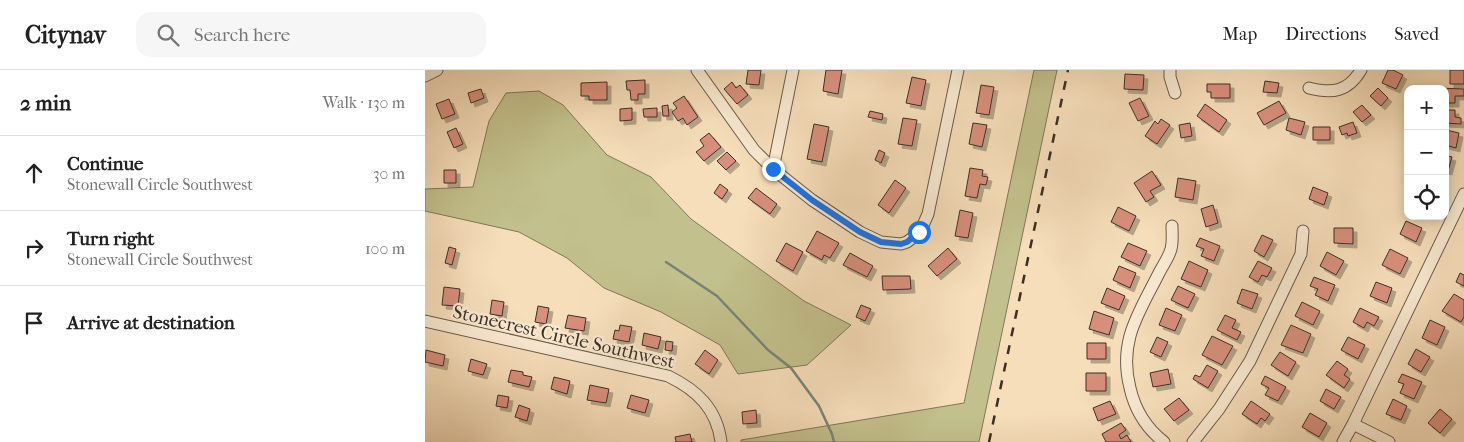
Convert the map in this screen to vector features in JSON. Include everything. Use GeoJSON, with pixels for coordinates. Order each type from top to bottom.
{"type":"FeatureCollection","features":[{"type":"Feature","properties":{"kind":"street"},"geometry":{"type":"LineString","coordinates":[[425,76],[437,70]]}},
{"type":"Feature","properties":{"kind":"street"},"geometry":{"type":"LineString","coordinates":[[697,70],[754,150],[773,169],[812,200],[860,232],[881,242],[901,244],[907,242],[919,232],[928,214],[958,70]]}},
{"type":"Feature","properties":{"kind":"street"},"geometry":{"type":"LineString","coordinates":[[773,169],[793,70]]}},
{"type":"Feature","properties":{"kind":"street"},"geometry":{"type":"LineString","coordinates":[[1170,70],[1175,93]]}},
{"type":"Feature","properties":{"kind":"street"},"geometry":{"type":"LineString","coordinates":[[1309,88],[1325,92],[1340,91],[1361,70]]}},
{"type":"Feature","properties":{"kind":"street"},"geometry":{"type":"LineString","coordinates":[[1343,442],[1464,194]]}},
{"type":"Feature","properties":{"kind":"street"},"geometry":{"type":"LineString","coordinates":[[1164,442],[1147,426],[1141,417],[1131,394],[1126,365],[1127,343],[1135,321],[1171,248],[1172,226]]}},
{"type":"Feature","properties":{"kind":"street"},"geometry":{"type":"LineString","coordinates":[[1193,442],[1219,409],[1250,361],[1301,254],[1303,231]]}},
{"type":"Feature","properties":{"kind":"street","name":"Stonecrest Circle Southwest"},"geometry":{"type":"LineString","coordinates":[[425,321],[669,376],[686,384],[699,395],[713,415],[721,442]]}},
{"type":"Feature","properties":{"kind":"street"},"geometry":{"type":"LineString","coordinates":[[1353,424],[1389,442]]}},
{"type":"Feature","properties":{"kind":"shaded area"},"geometry":{"type":"Polygon","coordinates":[[[1034,70],[1057,70],[979,442],[741,442],[741,440],[964,403],[1034,70]]]}},
{"type":"Feature","properties":{"kind":"shaded area"},"geometry":{"type":"Polygon","coordinates":[[[539,91],[563,105],[607,155],[651,177],[691,219],[804,301],[851,325],[807,365],[738,374],[720,345],[661,312],[604,288],[567,258],[519,232],[425,211],[425,189],[473,187],[489,121],[506,93],[539,91]]]}},
{"type":"Feature","properties":{"kind":"building"},"geometry":{"type":"Polygon","coordinates":[[[748,70],[761,70],[759,85],[746,84],[748,70]]]}},
{"type":"Feature","properties":{"kind":"building"},"geometry":{"type":"Polygon","coordinates":[[[826,70],[842,70],[838,94],[823,91],[826,70]]]}},
{"type":"Feature","properties":{"kind":"building"},"geometry":{"type":"Polygon","coordinates":[[[1388,70],[1393,70],[1403,75],[1396,89],[1382,83],[1388,70]]]}},
{"type":"Feature","properties":{"kind":"building"},"geometry":{"type":"Polygon","coordinates":[[[1450,70],[1464,70],[1464,84],[1450,84],[1450,70]]]}},
{"type":"Feature","properties":{"kind":"building"},"geometry":{"type":"Polygon","coordinates":[[[1125,74],[1144,75],[1143,90],[1124,89],[1125,74]]]}},
{"type":"Feature","properties":{"kind":"building"},"geometry":{"type":"Polygon","coordinates":[[[912,77],[926,80],[921,106],[906,103],[912,77]]]}},
{"type":"Feature","properties":{"kind":"building"},"geometry":{"type":"Polygon","coordinates":[[[645,80],[645,94],[638,94],[638,100],[631,100],[630,90],[627,90],[626,81],[645,80]]]}},
{"type":"Feature","properties":{"kind":"building"},"geometry":{"type":"Polygon","coordinates":[[[1265,81],[1279,83],[1277,93],[1263,92],[1265,81]]]}},
{"type":"Feature","properties":{"kind":"building"},"geometry":{"type":"Polygon","coordinates":[[[607,82],[607,100],[589,100],[589,96],[581,96],[581,83],[607,82]]]}},
{"type":"Feature","properties":{"kind":"building"},"geometry":{"type":"Polygon","coordinates":[[[732,82],[736,88],[740,85],[748,95],[737,104],[724,89],[732,82]]]}},
{"type":"Feature","properties":{"kind":"building"},"geometry":{"type":"Polygon","coordinates":[[[1207,84],[1230,84],[1230,98],[1211,98],[1211,92],[1207,92],[1207,84]]]}},
{"type":"Feature","properties":{"kind":"building"},"geometry":{"type":"Polygon","coordinates":[[[981,85],[994,87],[989,115],[976,113],[981,85]]]}},
{"type":"Feature","properties":{"kind":"building"},"geometry":{"type":"Polygon","coordinates":[[[1378,88],[1388,98],[1381,106],[1370,96],[1378,88]]]}},
{"type":"Feature","properties":{"kind":"building"},"geometry":{"type":"Polygon","coordinates":[[[1449,88],[1464,89],[1464,96],[1455,96],[1455,103],[1449,103],[1449,88]]]}},
{"type":"Feature","properties":{"kind":"building"},"geometry":{"type":"Polygon","coordinates":[[[481,89],[484,98],[471,103],[468,93],[481,89]]]}},
{"type":"Feature","properties":{"kind":"building"},"geometry":{"type":"Polygon","coordinates":[[[684,96],[698,117],[687,125],[683,118],[678,121],[672,112],[677,108],[673,103],[684,96]]]}},
{"type":"Feature","properties":{"kind":"building"},"geometry":{"type":"Polygon","coordinates":[[[1140,98],[1149,116],[1138,121],[1129,103],[1140,98]]]}},
{"type":"Feature","properties":{"kind":"building"},"geometry":{"type":"Polygon","coordinates":[[[449,99],[455,114],[442,119],[436,104],[449,99]]]}},
{"type":"Feature","properties":{"kind":"building"},"geometry":{"type":"Polygon","coordinates":[[[1279,101],[1286,113],[1264,125],[1257,113],[1279,101]]]}},
{"type":"Feature","properties":{"kind":"building"},"geometry":{"type":"Polygon","coordinates":[[[1205,104],[1227,120],[1219,132],[1197,116],[1205,104]]]}},
{"type":"Feature","properties":{"kind":"building"},"geometry":{"type":"Polygon","coordinates":[[[668,105],[669,116],[663,116],[662,106],[668,105]]]}},
{"type":"Feature","properties":{"kind":"building"},"geometry":{"type":"Polygon","coordinates":[[[1362,105],[1371,115],[1362,122],[1353,112],[1362,105]]]}},
{"type":"Feature","properties":{"kind":"building"},"geometry":{"type":"Polygon","coordinates":[[[632,108],[632,120],[620,121],[620,109],[632,108]]]}},
{"type":"Feature","properties":{"kind":"building"},"geometry":{"type":"Polygon","coordinates":[[[657,108],[657,117],[644,117],[643,109],[657,108]]]}},
{"type":"Feature","properties":{"kind":"building"},"geometry":{"type":"Polygon","coordinates":[[[1449,110],[1455,110],[1455,117],[1461,118],[1461,124],[1449,123],[1449,110]]]}},
{"type":"Feature","properties":{"kind":"building"},"geometry":{"type":"Polygon","coordinates":[[[870,111],[883,114],[882,120],[868,117],[870,111]]]}},
{"type":"Feature","properties":{"kind":"building"},"geometry":{"type":"Polygon","coordinates":[[[903,118],[917,120],[912,146],[898,144],[903,118]]]}},
{"type":"Feature","properties":{"kind":"building"},"geometry":{"type":"Polygon","coordinates":[[[1289,118],[1305,122],[1301,135],[1286,130],[1289,118]]]}},
{"type":"Feature","properties":{"kind":"building"},"geometry":{"type":"Polygon","coordinates":[[[1161,119],[1170,125],[1157,144],[1145,136],[1155,121],[1158,124],[1161,119]]]}},
{"type":"Feature","properties":{"kind":"building"},"geometry":{"type":"Polygon","coordinates":[[[1353,122],[1357,133],[1348,136],[1347,133],[1342,135],[1339,127],[1353,122]]]}},
{"type":"Feature","properties":{"kind":"building"},"geometry":{"type":"Polygon","coordinates":[[[973,123],[987,125],[982,147],[969,144],[973,123]]]}},
{"type":"Feature","properties":{"kind":"building"},"geometry":{"type":"Polygon","coordinates":[[[1190,123],[1192,136],[1181,138],[1179,125],[1190,123]]]}},
{"type":"Feature","properties":{"kind":"building"},"geometry":{"type":"Polygon","coordinates":[[[814,124],[829,127],[822,162],[807,159],[814,124]]]}},
{"type":"Feature","properties":{"kind":"building"},"geometry":{"type":"Polygon","coordinates":[[[1313,127],[1330,127],[1330,140],[1313,140],[1313,127]]]}},
{"type":"Feature","properties":{"kind":"building"},"geometry":{"type":"Polygon","coordinates":[[[456,128],[463,144],[454,148],[447,132],[456,128]]]}},
{"type":"Feature","properties":{"kind":"building"},"geometry":{"type":"Polygon","coordinates":[[[1449,131],[1459,133],[1456,148],[1449,146],[1449,131]]]}},
{"type":"Feature","properties":{"kind":"building"},"geometry":{"type":"Polygon","coordinates":[[[709,133],[721,147],[704,161],[696,152],[704,146],[700,140],[709,133]]]}},
{"type":"Feature","properties":{"kind":"building"},"geometry":{"type":"Polygon","coordinates":[[[879,150],[885,153],[881,163],[875,160],[879,150]]]}},
{"type":"Feature","properties":{"kind":"building"},"geometry":{"type":"Polygon","coordinates":[[[727,152],[736,161],[726,170],[717,161],[727,152]]]}},
{"type":"Feature","properties":{"kind":"building"},"geometry":{"type":"Polygon","coordinates":[[[1449,156],[1452,157],[1449,168],[1449,156]]]}},
{"type":"Feature","properties":{"kind":"building"},"geometry":{"type":"Polygon","coordinates":[[[970,168],[983,170],[982,176],[988,177],[986,185],[980,184],[977,198],[965,196],[970,168]]]}},
{"type":"Feature","properties":{"kind":"building"},"geometry":{"type":"Polygon","coordinates":[[[444,170],[456,170],[456,183],[444,183],[444,170]]]}},
{"type":"Feature","properties":{"kind":"building"},"geometry":{"type":"Polygon","coordinates":[[[1152,171],[1161,185],[1150,191],[1154,197],[1146,202],[1134,183],[1152,171]]]}},
{"type":"Feature","properties":{"kind":"building"},"geometry":{"type":"Polygon","coordinates":[[[1178,178],[1196,181],[1193,200],[1175,197],[1178,178]]]}},
{"type":"Feature","properties":{"kind":"building"},"geometry":{"type":"Polygon","coordinates":[[[895,180],[906,188],[889,213],[878,205],[895,180]]]}},
{"type":"Feature","properties":{"kind":"building"},"geometry":{"type":"Polygon","coordinates":[[[720,184],[728,190],[722,199],[714,193],[720,184]]]}},
{"type":"Feature","properties":{"kind":"building"},"geometry":{"type":"Polygon","coordinates":[[[1313,187],[1328,193],[1324,205],[1309,199],[1313,187]]]}},
{"type":"Feature","properties":{"kind":"building"},"geometry":{"type":"Polygon","coordinates":[[[756,188],[777,204],[770,214],[748,198],[756,188]]]}},
{"type":"Feature","properties":{"kind":"building"},"geometry":{"type":"Polygon","coordinates":[[[1213,205],[1218,223],[1206,227],[1201,209],[1213,205]]]}},
{"type":"Feature","properties":{"kind":"building"},"geometry":{"type":"Polygon","coordinates":[[[1118,207],[1136,216],[1129,231],[1111,222],[1118,207]]]}},
{"type":"Feature","properties":{"kind":"building"},"geometry":{"type":"Polygon","coordinates":[[[960,210],[973,213],[968,238],[955,236],[960,210]]]}},
{"type":"Feature","properties":{"kind":"building"},"geometry":{"type":"Polygon","coordinates":[[[1406,221],[1422,228],[1416,242],[1400,234],[1406,221]]]}},
{"type":"Feature","properties":{"kind":"building"},"geometry":{"type":"Polygon","coordinates":[[[1334,228],[1353,228],[1353,244],[1334,243],[1334,228]]]}},
{"type":"Feature","properties":{"kind":"building"},"geometry":{"type":"Polygon","coordinates":[[[817,231],[839,243],[830,258],[824,255],[822,260],[806,251],[817,231]]]}},
{"type":"Feature","properties":{"kind":"building"},"geometry":{"type":"Polygon","coordinates":[[[1262,235],[1273,240],[1264,257],[1254,251],[1262,235]]]}},
{"type":"Feature","properties":{"kind":"building"},"geometry":{"type":"Polygon","coordinates":[[[1200,238],[1220,246],[1214,261],[1201,256],[1204,249],[1196,246],[1200,238]]]}},
{"type":"Feature","properties":{"kind":"building"},"geometry":{"type":"Polygon","coordinates":[[[786,243],[803,252],[793,271],[776,261],[786,243]]]}},
{"type":"Feature","properties":{"kind":"building"},"geometry":{"type":"Polygon","coordinates":[[[1128,243],[1147,251],[1140,266],[1121,257],[1128,243]]]}},
{"type":"Feature","properties":{"kind":"building"},"geometry":{"type":"Polygon","coordinates":[[[449,247],[456,249],[452,265],[445,263],[449,247]]]}},
{"type":"Feature","properties":{"kind":"building"},"geometry":{"type":"Polygon","coordinates":[[[948,248],[957,259],[937,276],[928,266],[948,248]]]}},
{"type":"Feature","properties":{"kind":"building"},"geometry":{"type":"Polygon","coordinates":[[[1390,249],[1408,258],[1400,274],[1382,265],[1390,249]]]}},
{"type":"Feature","properties":{"kind":"building"},"geometry":{"type":"Polygon","coordinates":[[[1327,252],[1344,261],[1336,275],[1320,266],[1327,252]]]}},
{"type":"Feature","properties":{"kind":"building"},"geometry":{"type":"Polygon","coordinates":[[[850,253],[873,266],[867,277],[843,265],[850,253]]]}},
{"type":"Feature","properties":{"kind":"building"},"geometry":{"type":"Polygon","coordinates":[[[1189,261],[1208,270],[1201,287],[1181,279],[1189,261]]]}},
{"type":"Feature","properties":{"kind":"building"},"geometry":{"type":"Polygon","coordinates":[[[1258,261],[1272,268],[1267,277],[1262,275],[1258,282],[1249,277],[1258,261]]]}},
{"type":"Feature","properties":{"kind":"building"},"geometry":{"type":"Polygon","coordinates":[[[1119,266],[1136,273],[1130,288],[1113,280],[1119,266]]]}},
{"type":"Feature","properties":{"kind":"building"},"geometry":{"type":"Polygon","coordinates":[[[1460,273],[1464,275],[1464,286],[1456,282],[1460,273]]]}},
{"type":"Feature","properties":{"kind":"building"},"geometry":{"type":"Polygon","coordinates":[[[882,276],[910,276],[911,289],[883,290],[882,276]]]}},
{"type":"Feature","properties":{"kind":"building"},"geometry":{"type":"Polygon","coordinates":[[[1314,277],[1335,285],[1328,301],[1315,295],[1318,289],[1310,286],[1314,277]]]}},
{"type":"Feature","properties":{"kind":"building"},"geometry":{"type":"Polygon","coordinates":[[[1376,282],[1392,288],[1387,303],[1370,296],[1376,282]]]}},
{"type":"Feature","properties":{"kind":"building"},"geometry":{"type":"Polygon","coordinates":[[[1178,286],[1195,294],[1188,308],[1171,300],[1178,286]]]}},
{"type":"Feature","properties":{"kind":"building"},"geometry":{"type":"Polygon","coordinates":[[[444,287],[460,289],[458,306],[442,305],[444,287]]]}},
{"type":"Feature","properties":{"kind":"building"},"geometry":{"type":"Polygon","coordinates":[[[1107,288],[1125,296],[1119,310],[1101,303],[1107,288]]]}},
{"type":"Feature","properties":{"kind":"building"},"geometry":{"type":"Polygon","coordinates":[[[1242,289],[1258,294],[1252,309],[1237,303],[1242,289]]]}},
{"type":"Feature","properties":{"kind":"building"},"geometry":{"type":"Polygon","coordinates":[[[1454,294],[1464,300],[1464,317],[1461,322],[1442,311],[1454,294]]]}},
{"type":"Feature","properties":{"kind":"building"},"geometry":{"type":"Polygon","coordinates":[[[492,300],[504,302],[502,316],[490,314],[492,300]]]}},
{"type":"Feature","properties":{"kind":"building"},"geometry":{"type":"Polygon","coordinates":[[[1302,302],[1320,311],[1313,325],[1295,316],[1302,302]]]}},
{"type":"Feature","properties":{"kind":"building"},"geometry":{"type":"Polygon","coordinates":[[[861,305],[871,309],[865,321],[856,317],[861,305]]]}},
{"type":"Feature","properties":{"kind":"building"},"geometry":{"type":"Polygon","coordinates":[[[538,306],[549,308],[546,324],[535,322],[538,306]]]}},
{"type":"Feature","properties":{"kind":"building"},"geometry":{"type":"Polygon","coordinates":[[[1166,308],[1182,315],[1175,331],[1159,325],[1166,308]]]}},
{"type":"Feature","properties":{"kind":"building"},"geometry":{"type":"Polygon","coordinates":[[[1360,308],[1379,317],[1374,326],[1367,322],[1364,328],[1353,322],[1360,308]]]}},
{"type":"Feature","properties":{"kind":"building"},"geometry":{"type":"Polygon","coordinates":[[[1094,311],[1114,318],[1109,335],[1089,329],[1094,311]]]}},
{"type":"Feature","properties":{"kind":"building"},"geometry":{"type":"Polygon","coordinates":[[[568,315],[586,318],[584,331],[565,328],[568,315]]]}},
{"type":"Feature","properties":{"kind":"building"},"geometry":{"type":"Polygon","coordinates":[[[1225,315],[1236,320],[1232,328],[1241,332],[1237,340],[1217,330],[1225,315]]]}},
{"type":"Feature","properties":{"kind":"building"},"geometry":{"type":"Polygon","coordinates":[[[1430,320],[1445,327],[1437,345],[1422,338],[1430,320]]]}},
{"type":"Feature","properties":{"kind":"building"},"geometry":{"type":"Polygon","coordinates":[[[620,325],[632,327],[629,342],[613,339],[615,330],[619,331],[620,325]]]}},
{"type":"Feature","properties":{"kind":"building"},"geometry":{"type":"Polygon","coordinates":[[[1291,325],[1311,334],[1303,353],[1281,345],[1291,325]]]}},
{"type":"Feature","properties":{"kind":"building"},"geometry":{"type":"Polygon","coordinates":[[[644,333],[661,337],[658,349],[642,345],[644,333]]]}},
{"type":"Feature","properties":{"kind":"building"},"geometry":{"type":"Polygon","coordinates":[[[1212,336],[1233,346],[1222,365],[1202,355],[1212,336]]]}},
{"type":"Feature","properties":{"kind":"building"},"geometry":{"type":"Polygon","coordinates":[[[1157,337],[1168,342],[1161,357],[1150,352],[1157,337]]]}},
{"type":"Feature","properties":{"kind":"building"},"geometry":{"type":"Polygon","coordinates":[[[1348,337],[1365,345],[1358,359],[1341,350],[1348,337]]]}},
{"type":"Feature","properties":{"kind":"building"},"geometry":{"type":"Polygon","coordinates":[[[666,341],[673,342],[672,351],[665,350],[666,341]]]}},
{"type":"Feature","properties":{"kind":"building"},"geometry":{"type":"Polygon","coordinates":[[[1087,343],[1106,343],[1106,359],[1087,359],[1087,343]]]}},
{"type":"Feature","properties":{"kind":"building"},"geometry":{"type":"Polygon","coordinates":[[[1416,349],[1430,357],[1421,372],[1408,364],[1416,349]]]}},
{"type":"Feature","properties":{"kind":"building"},"geometry":{"type":"Polygon","coordinates":[[[426,350],[445,355],[443,366],[425,362],[426,350]]]}},
{"type":"Feature","properties":{"kind":"building"},"geometry":{"type":"Polygon","coordinates":[[[705,350],[718,360],[709,374],[695,364],[705,350]]]}},
{"type":"Feature","properties":{"kind":"building"},"geometry":{"type":"Polygon","coordinates":[[[1280,352],[1296,362],[1288,376],[1271,365],[1280,352]]]}},
{"type":"Feature","properties":{"kind":"building"},"geometry":{"type":"Polygon","coordinates":[[[471,359],[487,364],[483,375],[468,371],[471,359]]]}},
{"type":"Feature","properties":{"kind":"building"},"geometry":{"type":"Polygon","coordinates":[[[1337,361],[1348,369],[1344,375],[1350,379],[1344,388],[1326,375],[1337,361]]]}},
{"type":"Feature","properties":{"kind":"building"},"geometry":{"type":"Polygon","coordinates":[[[1207,365],[1218,371],[1208,388],[1193,379],[1195,375],[1200,377],[1207,365]]]}},
{"type":"Feature","properties":{"kind":"building"},"geometry":{"type":"Polygon","coordinates":[[[1168,369],[1171,384],[1153,387],[1150,373],[1168,369]]]}},
{"type":"Feature","properties":{"kind":"building"},"geometry":{"type":"Polygon","coordinates":[[[511,370],[523,372],[523,375],[532,377],[529,387],[508,382],[511,370]]]}},
{"type":"Feature","properties":{"kind":"building"},"geometry":{"type":"Polygon","coordinates":[[[1086,373],[1106,373],[1106,391],[1086,391],[1086,373]]]}},
{"type":"Feature","properties":{"kind":"building"},"geometry":{"type":"Polygon","coordinates":[[[1402,374],[1422,382],[1414,399],[1400,393],[1404,384],[1398,382],[1402,374]]]}},
{"type":"Feature","properties":{"kind":"building"},"geometry":{"type":"Polygon","coordinates":[[[1265,376],[1286,387],[1278,401],[1265,395],[1269,388],[1261,384],[1265,376]]]}},
{"type":"Feature","properties":{"kind":"building"},"geometry":{"type":"Polygon","coordinates":[[[554,377],[570,381],[567,394],[551,389],[554,377]]]}},
{"type":"Feature","properties":{"kind":"building"},"geometry":{"type":"Polygon","coordinates":[[[590,385],[609,389],[606,403],[587,400],[590,385]]]}},
{"type":"Feature","properties":{"kind":"building"},"geometry":{"type":"Polygon","coordinates":[[[1326,389],[1341,397],[1334,409],[1320,401],[1326,389]]]}},
{"type":"Feature","properties":{"kind":"building"},"geometry":{"type":"Polygon","coordinates":[[[498,395],[509,397],[507,408],[496,406],[498,395]]]}},
{"type":"Feature","properties":{"kind":"building"},"geometry":{"type":"Polygon","coordinates":[[[631,395],[649,400],[645,413],[627,408],[631,395]]]}},
{"type":"Feature","properties":{"kind":"building"},"geometry":{"type":"Polygon","coordinates":[[[1179,398],[1189,410],[1174,421],[1164,409],[1179,398]]]}},
{"type":"Feature","properties":{"kind":"building"},"geometry":{"type":"Polygon","coordinates":[[[1393,399],[1407,406],[1401,420],[1386,414],[1393,399]]]}},
{"type":"Feature","properties":{"kind":"building"},"geometry":{"type":"Polygon","coordinates":[[[1110,401],[1116,414],[1098,421],[1093,408],[1110,401]]]}},
{"type":"Feature","properties":{"kind":"building"},"geometry":{"type":"Polygon","coordinates":[[[1251,401],[1270,414],[1265,421],[1261,418],[1257,424],[1242,414],[1251,401]]]}},
{"type":"Feature","properties":{"kind":"building"},"geometry":{"type":"Polygon","coordinates":[[[519,405],[530,409],[527,421],[515,417],[519,405]]]}},
{"type":"Feature","properties":{"kind":"building"},"geometry":{"type":"Polygon","coordinates":[[[1440,409],[1452,419],[1440,433],[1428,423],[1440,409]]]}},
{"type":"Feature","properties":{"kind":"building"},"geometry":{"type":"Polygon","coordinates":[[[756,410],[757,423],[743,424],[742,412],[756,410]]]}},
{"type":"Feature","properties":{"kind":"building"},"geometry":{"type":"Polygon","coordinates":[[[1310,413],[1327,423],[1319,437],[1302,427],[1310,413]]]}},
{"type":"Feature","properties":{"kind":"building"},"geometry":{"type":"Polygon","coordinates":[[[1121,423],[1126,430],[1119,435],[1121,439],[1127,435],[1131,442],[1106,442],[1102,434],[1121,423]]]}},
{"type":"Feature","properties":{"kind":"building"},"geometry":{"type":"Polygon","coordinates":[[[690,434],[692,442],[676,442],[675,437],[690,434]]]}},
{"type":"Feature","properties":{"kind":"waterway"},"geometry":{"type":"LineString","coordinates":[[666,262],[717,296],[768,350],[791,368],[819,406],[834,442]]}},
{"type":"Feature","properties":{"kind":"railway"},"geometry":{"type":"LineString","coordinates":[[989,442],[1068,70]]}},
{"type":"Feature","properties":{"kind":"route"},"geometry":{"type":"LineString","coordinates":[[773,169],[812,200],[860,232],[881,242],[901,244],[907,242],[919,232]]}}]}
